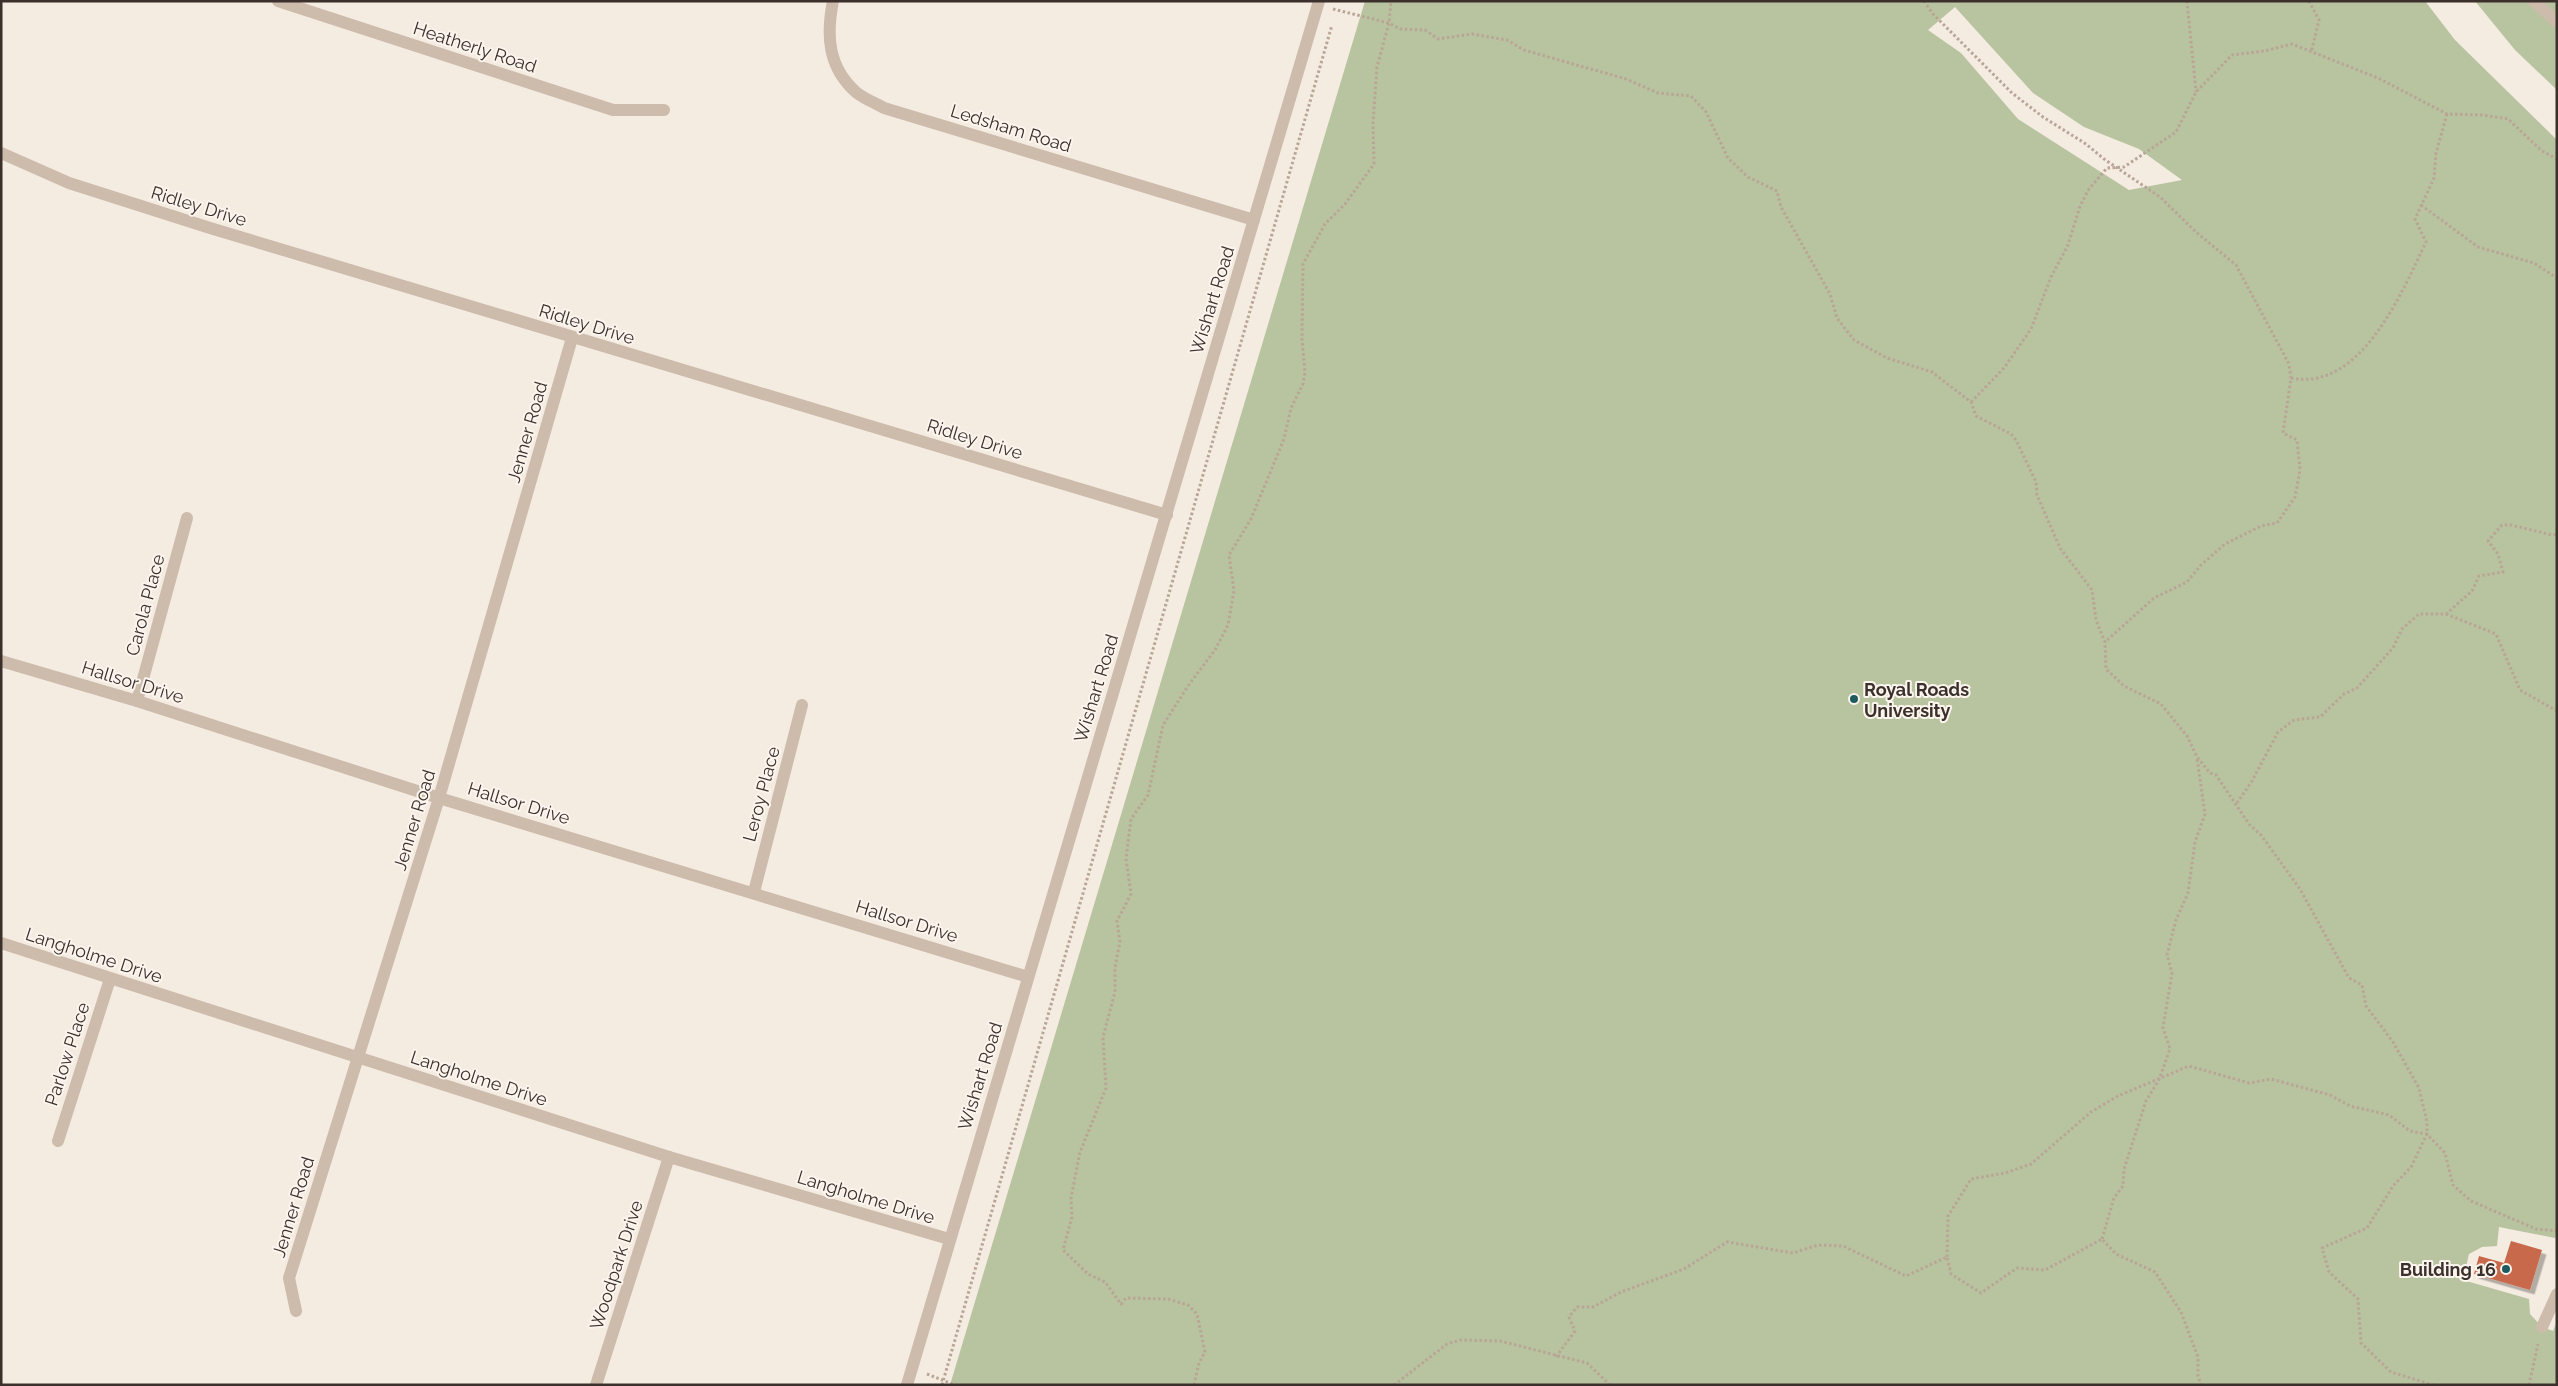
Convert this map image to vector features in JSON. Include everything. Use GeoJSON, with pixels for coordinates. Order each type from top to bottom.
{"type":"FeatureCollection","features":[{"type":"Feature","properties":{"kind":"street","name":"Heatherly Road"},"geometry":{"type":"LineString","coordinates":[[278,1],[613,110],[664,110]]}},
{"type":"Feature","properties":{"kind":"street","name":"Ledsham Road"},"geometry":{"type":"LineString","coordinates":[[833,1],[829,22],[830,51],[841,74],[857,93],[884,108],[1254,220]]}},
{"type":"Feature","properties":{"kind":"street"},"geometry":{"type":"LineString","coordinates":[[2534,1],[2557,22]]}},
{"type":"Feature","properties":{"kind":"street","name":"Wishart Road"},"geometry":{"type":"LineString","coordinates":[[907,1385],[1318,3]]}},
{"type":"Feature","properties":{"kind":"street","name":"Ridley Drive"},"geometry":{"type":"LineString","coordinates":[[1,153],[69,184],[572,338],[1167,515]]}},
{"type":"Feature","properties":{"kind":"street","name":"Jenner Road"},"geometry":{"type":"LineString","coordinates":[[296,1311],[289,1278],[439,798],[572,338]]}},
{"type":"Feature","properties":{"kind":"street","name":"Carola Place"},"geometry":{"type":"LineString","coordinates":[[137,701],[188,518]]}},
{"type":"Feature","properties":{"kind":"street","name":"Hallsor Drive"},"geometry":{"type":"LineString","coordinates":[[1,661],[137,701],[439,798],[754,892],[1028,977]]}},
{"type":"Feature","properties":{"kind":"street","name":"Leroy Place"},"geometry":{"type":"LineString","coordinates":[[754,892],[802,705]]}},
{"type":"Feature","properties":{"kind":"street","name":"Langholme Drive"},"geometry":{"type":"LineString","coordinates":[[1,943],[669,1156],[949,1239]]}},
{"type":"Feature","properties":{"kind":"street","name":"Parlow Place"},"geometry":{"type":"LineString","coordinates":[[58,1140],[110,979]]}},
{"type":"Feature","properties":{"kind":"street","name":"Woodpark Drive"},"geometry":{"type":"LineString","coordinates":[[596,1385],[669,1156]]}},
{"type":"Feature","properties":{"kind":"street"},"geometry":{"type":"LineString","coordinates":[[2542,1327],[2557,1294]]}},
{"type":"Feature","properties":{"kind":"path"},"geometry":{"type":"LineString","coordinates":[[942,1385],[1339,1]]}},
{"type":"Feature","properties":{"kind":"path"},"geometry":{"type":"LineString","coordinates":[[1194,1385],[1199,1363],[1205,1352],[1197,1314],[1188,1305],[1168,1299],[1126,1298],[1121,1304],[1105,1282],[1088,1274],[1063,1250],[1072,1217],[1071,1198],[1080,1152],[1106,1088],[1103,1037],[1115,992],[1115,967],[1120,942],[1117,921],[1131,894],[1126,859],[1131,819],[1148,795],[1163,725],[1188,686],[1215,650],[1228,625],[1234,590],[1229,555],[1251,520],[1284,439],[1291,408],[1303,384],[1305,373],[1302,339],[1303,264],[1326,224],[1345,204],[1374,164],[1373,123],[1378,67],[1389,23],[1391,1]]}},
{"type":"Feature","properties":{"kind":"path"},"geometry":{"type":"LineString","coordinates":[[1924,1],[1933,14],[2012,93],[2043,117],[2119,167],[2160,197],[2196,232],[2236,265],[2288,364],[2290,378],[2283,433],[2297,440],[2300,470],[2295,497],[2276,523],[2261,526],[2225,544],[2201,565],[2187,582],[2154,598],[2105,642]]}},
{"type":"Feature","properties":{"kind":"path"},"geometry":{"type":"LineString","coordinates":[[2187,1],[2196,92]]}},
{"type":"Feature","properties":{"kind":"path"},"geometry":{"type":"LineString","coordinates":[[2309,1],[2319,20],[2311,53]]}},
{"type":"Feature","properties":{"kind":"path"},"geometry":{"type":"LineString","coordinates":[[1318,3],[1336,10],[1389,23],[1400,29],[1425,30],[1438,39],[1472,34],[1508,40],[1524,50],[1626,79],[1658,93],[1691,96],[1706,112],[1728,158],[1748,177],[1777,191],[1781,207],[1830,294],[1837,318],[1854,340],[1887,358],[1932,372],[1971,402],[1976,416],[2011,434],[2016,440],[2036,482],[2037,495],[2060,548],[2092,590],[2096,620],[2105,642],[2106,669],[2124,686],[2161,704],[2187,736],[2197,756],[2210,773],[2216,775],[2237,803],[2249,824],[2261,835],[2300,889],[2349,978],[2362,985],[2366,1006],[2393,1042],[2419,1088],[2427,1122],[2426,1134],[2411,1167],[2393,1186],[2367,1228],[2322,1248],[2329,1272],[2358,1299],[2361,1343],[2391,1372],[2433,1385]]}},
{"type":"Feature","properties":{"kind":"path"},"geometry":{"type":"LineString","coordinates":[[1971,402],[2004,368],[2031,329],[2051,277],[2068,245],[2080,206],[2089,189],[2107,168],[2124,167],[2176,132],[2196,92],[2232,55],[2264,51],[2292,44],[2378,78],[2447,114],[2482,115],[2508,120],[2542,151],[2557,159]]}},
{"type":"Feature","properties":{"kind":"path"},"geometry":{"type":"LineString","coordinates":[[2290,378],[2302,380],[2336,372],[2354,359],[2393,310],[2426,242],[2415,219],[2434,178],[2436,153],[2447,114]]}},
{"type":"Feature","properties":{"kind":"path"},"geometry":{"type":"LineString","coordinates":[[2421,205],[2478,247],[2534,263],[2557,278]]}},
{"type":"Feature","properties":{"kind":"path"},"geometry":{"type":"LineString","coordinates":[[2446,614],[2472,591],[2479,576],[2503,572],[2498,554],[2488,541],[2502,526],[2511,525],[2552,535],[2557,534]]}},
{"type":"Feature","properties":{"kind":"path"},"geometry":{"type":"LineString","coordinates":[[2237,803],[2252,782],[2278,732],[2294,720],[2320,717],[2344,694],[2357,688],[2393,648],[2402,629],[2419,614],[2446,614],[2496,634],[2520,690],[2557,711]]}},
{"type":"Feature","properties":{"kind":"path"},"geometry":{"type":"LineString","coordinates":[[2197,756],[2205,814],[2196,842],[2188,893],[2176,920],[2167,955],[2172,973],[2163,1028],[2170,1049],[2159,1080],[2146,1101],[2124,1170],[2123,1186],[2114,1198],[2102,1239],[2045,1270],[2017,1268],[1981,1293],[1951,1274],[1947,1257],[1948,1216],[1972,1179],[2005,1173],[2032,1164],[2091,1112],[2118,1096],[2159,1080],[2190,1066],[2250,1083],[2271,1079],[2330,1095],[2350,1106],[2389,1116],[2410,1131],[2426,1134],[2445,1153],[2453,1185],[2471,1201],[2536,1229],[2557,1231]]}},
{"type":"Feature","properties":{"kind":"path"},"geometry":{"type":"LineString","coordinates":[[2102,1239],[2116,1254],[2155,1272],[2181,1312],[2198,1357],[2198,1376],[2201,1385]]}},
{"type":"Feature","properties":{"kind":"path"},"geometry":{"type":"LineString","coordinates":[[1556,1357],[1575,1331],[1569,1317],[1577,1307],[1593,1307],[1621,1292],[1684,1269],[1727,1242],[1793,1253],[1818,1245],[1843,1246],[1906,1276],[1947,1257]]}},
{"type":"Feature","properties":{"kind":"path"},"geometry":{"type":"LineString","coordinates":[[2529,1385],[2542,1327]]}},
{"type":"Feature","properties":{"kind":"path"},"geometry":{"type":"LineString","coordinates":[[1394,1385],[1447,1344],[1461,1340],[1500,1341],[1556,1357],[1587,1363],[1610,1385]]}},
{"type":"Feature","properties":{"kind":"path"},"geometry":{"type":"LineString","coordinates":[[912,1368],[955,1385]]}},
{"type":"Feature","properties":{"kind":"green space","name":"Royal Roads University"},"geometry":{"type":"Polygon","coordinates":[[[1365,1],[2425,1],[2455,40],[2557,140],[2557,1235],[2555,1238],[2499,1227],[2497,1246],[2482,1247],[2469,1254],[2463,1280],[2529,1299],[2530,1314],[2542,1327],[2553,1331],[2557,1321],[2557,1385],[950,1385],[1365,1]],[[1955,7],[1928,30],[1961,53],[2018,119],[2129,190],[2182,180],[2139,149],[2084,127],[2033,93],[1955,7]]]}},
{"type":"Feature","properties":{"kind":"green space"},"geometry":{"type":"Polygon","coordinates":[[[2475,1],[2557,1],[2557,90],[2515,50],[2475,1]]]}},
{"type":"Feature","properties":{"kind":"building","name":"Building 16"},"geometry":{"type":"Polygon","coordinates":[[[2511,1241],[2542,1250],[2530,1290],[2474,1274],[2479,1256],[2504,1263],[2511,1241]]]}},
{"type":"Feature","properties":{"kind":"place","name":"Royal Roads University"},"geometry":{"type":"Point","coordinates":[1854,699]}},
{"type":"Feature","properties":{"kind":"place","name":"Building 16"},"geometry":{"type":"Point","coordinates":[2506,1269]}}]}
